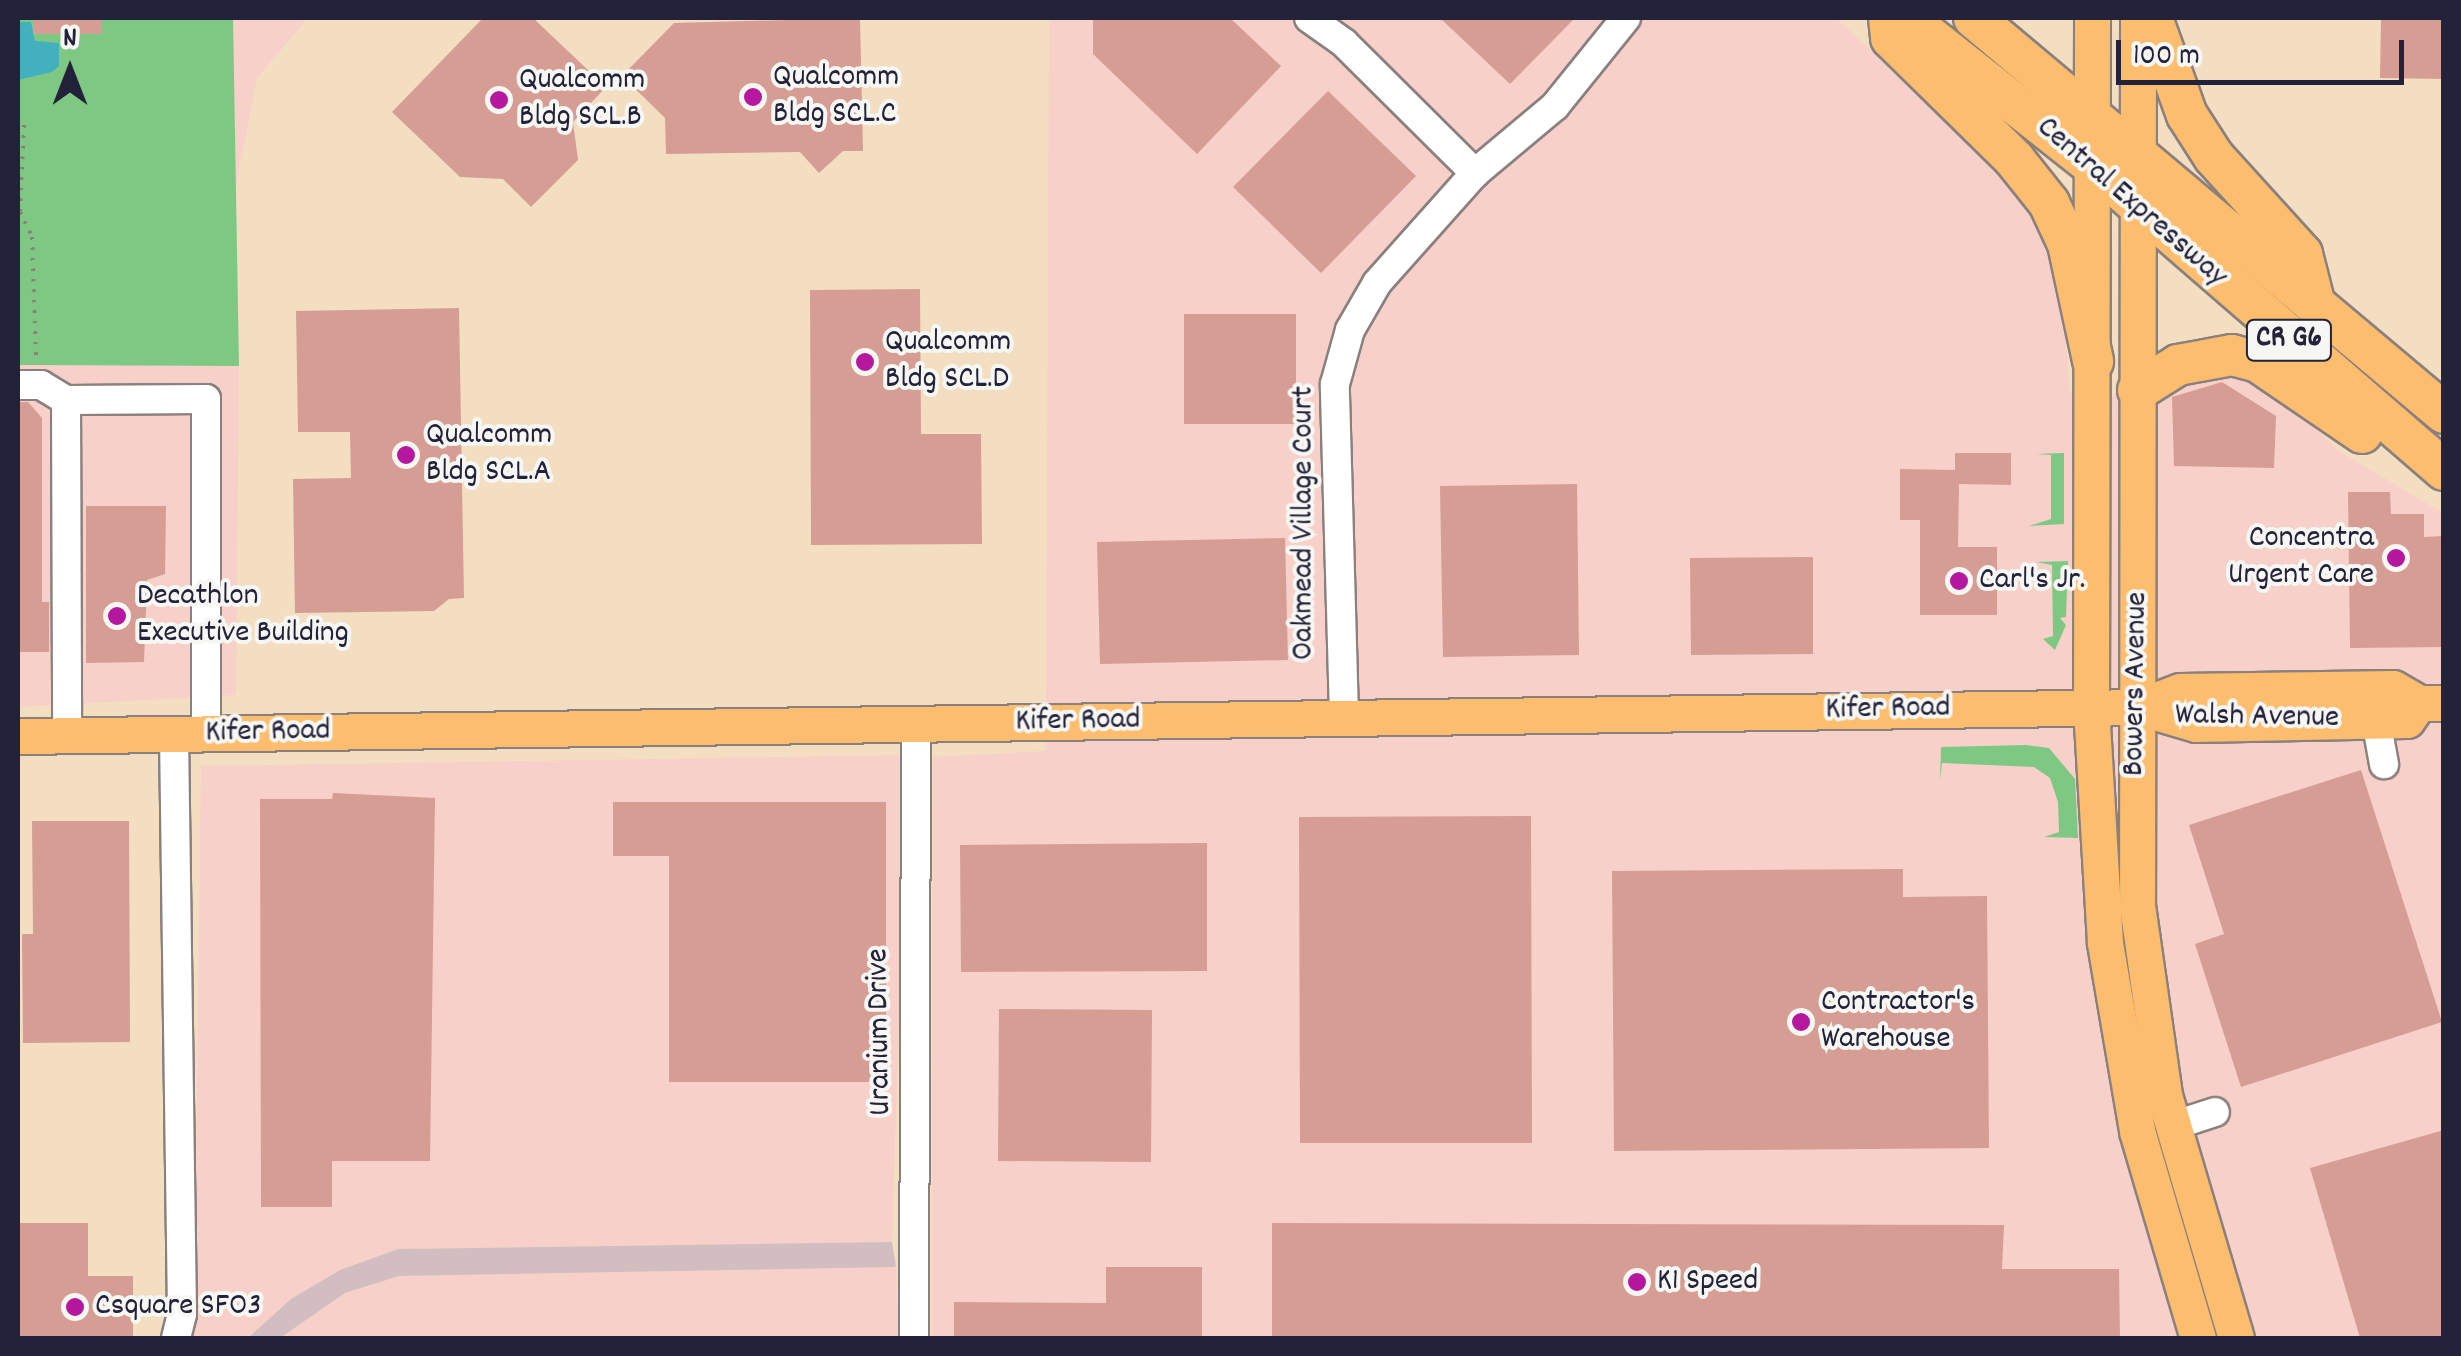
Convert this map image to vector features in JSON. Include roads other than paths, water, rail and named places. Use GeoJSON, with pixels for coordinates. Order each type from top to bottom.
{"type":"FeatureCollection","features":[{"type":"Feature","properties":{"kind":"highway"},"geometry":{"type":"LineString","coordinates":[[1889,18],[1890,38],[2014,159],[2048,203],[2068,244],[2094,361]]}},
{"type":"Feature","properties":{"kind":"highway","name":"Central Expressway"},"geometry":{"type":"LineString","coordinates":[[1906,18],[2092,165],[2444,472]]}},
{"type":"Feature","properties":{"kind":"highway","name":"Central Expressway"},"geometry":{"type":"LineString","coordinates":[[1974,18],[2444,412]]}},
{"type":"Feature","properties":{"kind":"highway"},"geometry":{"type":"LineString","coordinates":[[2152,18],[2187,115],[2214,156],[2302,254],[2314,301]]}},
{"type":"Feature","properties":{"kind":"highway"},"geometry":{"type":"LineString","coordinates":[[2138,390],[2209,355],[2245,359],[2383,448],[2444,472]]}},
{"type":"Feature","properties":{"kind":"main road","name":"Bowers Avenue"},"geometry":{"type":"LineString","coordinates":[[2092,18],[2091,707],[2116,1036],[2164,1233],[2198,1338]]}},
{"type":"Feature","properties":{"kind":"main road","name":"Bowers Avenue"},"geometry":{"type":"LineString","coordinates":[[2138,18],[2137,905],[2146,998],[2172,1126],[2236,1338]]}},
{"type":"Feature","properties":{"kind":"main road","name":"Walsh Avenue"},"geometry":{"type":"LineString","coordinates":[[2138,707],[2180,691],[2394,688],[2431,703]]}},
{"type":"Feature","properties":{"kind":"main road","name":"Walsh Avenue"},"geometry":{"type":"LineString","coordinates":[[2138,707],[2178,723],[2406,720],[2431,703]]}},
{"type":"Feature","properties":{"kind":"main road","name":"Kifer Road"},"geometry":{"type":"LineString","coordinates":[[18,736],[2138,707]]}},
{"type":"Feature","properties":{"kind":"street"},"geometry":{"type":"LineString","coordinates":[[1309,18],[1344,43],[1475,174]]}},
{"type":"Feature","properties":{"kind":"street","name":"Oakmead Village Court"},"geometry":{"type":"LineString","coordinates":[[1344,716],[1336,384],[1350,330],[1377,282],[1475,174],[1554,106],[1626,18]]}},
{"type":"Feature","properties":{"kind":"street"},"geometry":{"type":"LineString","coordinates":[[18,386],[41,386],[66,400],[206,399],[190,734],[182,1314],[176,1338]]}},
{"type":"Feature","properties":{"kind":"street"},"geometry":{"type":"LineString","coordinates":[[66,400],[67,736]]}},
{"type":"Feature","properties":{"kind":"street"},"geometry":{"type":"LineString","coordinates":[[2376,720],[2384,764]]}},
{"type":"Feature","properties":{"kind":"street","name":"Uranium Drive"},"geometry":{"type":"LineString","coordinates":[[914,1338],[916,725]]}},
{"type":"Feature","properties":{"kind":"street"},"geometry":{"type":"LineString","coordinates":[[2172,1126],[2216,1112]]}},
{"type":"Feature","properties":{"kind":"water"},"geometry":{"type":"Polygon","coordinates":[[[18,22],[31,22],[35,41],[59,43],[59,66],[52,72],[18,80],[18,22]]]}},
{"type":"Feature","properties":{"kind":"place","name":"Qualcomm Bldg SCL.C"},"geometry":{"type":"Point","coordinates":[753,97]}},
{"type":"Feature","properties":{"kind":"place","name":"Qualcomm Bldg SCL.B"},"geometry":{"type":"Point","coordinates":[499,100]}},
{"type":"Feature","properties":{"kind":"place","name":"Qualcomm Bldg SCL.D"},"geometry":{"type":"Point","coordinates":[865,362]}},
{"type":"Feature","properties":{"kind":"place","name":"Qualcomm Bldg SCL.A"},"geometry":{"type":"Point","coordinates":[406,455]}},
{"type":"Feature","properties":{"kind":"place","name":"Concentra Urgent Care"},"geometry":{"type":"Point","coordinates":[2396,558]}},
{"type":"Feature","properties":{"kind":"place","name":"Carl's Jr."},"geometry":{"type":"Point","coordinates":[1959,581]}},
{"type":"Feature","properties":{"kind":"place","name":"Decathlon Executive Building"},"geometry":{"type":"Point","coordinates":[117,616]}},
{"type":"Feature","properties":{"kind":"place","name":"Contractor's Warehouse"},"geometry":{"type":"Point","coordinates":[1801,1022]}},
{"type":"Feature","properties":{"kind":"place","name":"K1 Speed"},"geometry":{"type":"Point","coordinates":[1637,1282]}},
{"type":"Feature","properties":{"kind":"place","name":"Csquare SFO3"},"geometry":{"type":"Point","coordinates":[75,1307]}}]}
